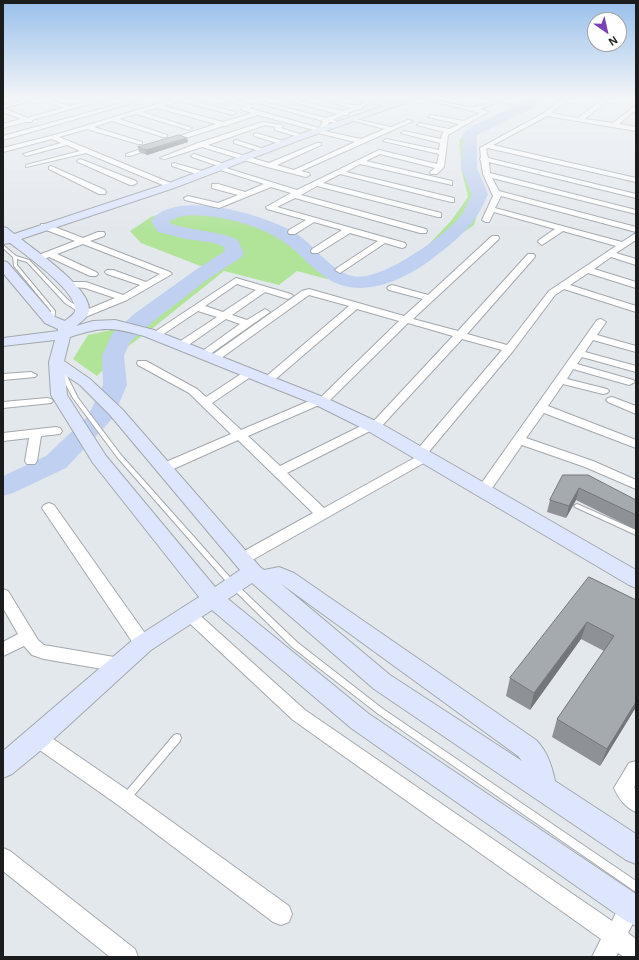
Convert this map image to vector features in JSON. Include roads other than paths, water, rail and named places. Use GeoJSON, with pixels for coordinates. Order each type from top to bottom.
{"type":"FeatureCollection","features":[{"type":"Feature","properties":{"kind":"main road"},"geometry":{"type":"LineString","coordinates":[[5,234],[44,226],[170,186],[245,159],[284,143]]}},
{"type":"Feature","properties":{"kind":"main road"},"geometry":{"type":"LineString","coordinates":[[5,234],[45,256],[66,284],[77,294],[82,307],[81,314],[65,330],[56,362],[59,395],[72,405],[99,459],[212,598],[360,721],[634,901]]}},
{"type":"Feature","properties":{"kind":"main road"},"geometry":{"type":"LineString","coordinates":[[3,265],[8,277],[50,320],[65,330]]}},
{"type":"Feature","properties":{"kind":"main road"},"geometry":{"type":"LineString","coordinates":[[4,341],[44,338],[65,330],[94,325],[115,324],[152,334],[248,374],[320,401],[372,427],[636,580]]}},
{"type":"Feature","properties":{"kind":"main road"},"geometry":{"type":"LineString","coordinates":[[56,362],[85,382],[116,412],[252,570],[324,634],[382,682],[636,850]]}},
{"type":"Feature","properties":{"kind":"main road"},"geometry":{"type":"LineString","coordinates":[[3,766],[37,738],[143,644],[233,585],[252,570],[287,578],[527,748],[535,755],[538,762],[543,789]]}},
{"type":"Feature","properties":{"kind":"street"},"geometry":{"type":"LineString","coordinates":[[3,150],[31,143]]}},
{"type":"Feature","properties":{"kind":"street"},"geometry":{"type":"LineString","coordinates":[[26,154],[68,143],[170,186]]}},
{"type":"Feature","properties":{"kind":"street"},"geometry":{"type":"LineString","coordinates":[[128,155],[167,143]]}},
{"type":"Feature","properties":{"kind":"street"},"geometry":{"type":"LineString","coordinates":[[196,143],[245,159],[306,176]]}},
{"type":"Feature","properties":{"kind":"street"},"geometry":{"type":"LineString","coordinates":[[163,158],[208,143]]}},
{"type":"Feature","properties":{"kind":"street"},"geometry":{"type":"LineString","coordinates":[[239,143],[265,151]]}},
{"type":"Feature","properties":{"kind":"street"},"geometry":{"type":"LineString","coordinates":[[318,143],[343,150]]}},
{"type":"Feature","properties":{"kind":"street"},"geometry":{"type":"LineString","coordinates":[[294,172],[358,143]]}},
{"type":"Feature","properties":{"kind":"street"},"geometry":{"type":"LineString","coordinates":[[394,143],[442,153]]}},
{"type":"Feature","properties":{"kind":"street"},"geometry":{"type":"LineString","coordinates":[[402,245],[270,207],[380,152],[437,169],[444,143]]}},
{"type":"Feature","properties":{"kind":"street"},"geometry":{"type":"LineString","coordinates":[[486,220],[497,198],[497,193],[490,183],[487,174],[483,148],[493,143]]}},
{"type":"Feature","properties":{"kind":"street"},"geometry":{"type":"LineString","coordinates":[[269,166],[325,145]]}},
{"type":"Feature","properties":{"kind":"street"},"geometry":{"type":"LineString","coordinates":[[487,146],[636,180]]}},
{"type":"Feature","properties":{"kind":"street"},"geometry":{"type":"LineString","coordinates":[[28,166],[86,150]]}},
{"type":"Feature","properties":{"kind":"street"},"geometry":{"type":"LineString","coordinates":[[194,156],[296,194],[423,231]]}},
{"type":"Feature","properties":{"kind":"street"},"geometry":{"type":"LineString","coordinates":[[484,158],[636,196]]}},
{"type":"Feature","properties":{"kind":"street"},"geometry":{"type":"LineString","coordinates":[[80,160],[133,183]]}},
{"type":"Feature","properties":{"kind":"street"},"geometry":{"type":"LineString","coordinates":[[360,162],[449,183]]}},
{"type":"Feature","properties":{"kind":"street"},"geometry":{"type":"LineString","coordinates":[[174,164],[202,174]]}},
{"type":"Feature","properties":{"kind":"street"},"geometry":{"type":"LineString","coordinates":[[79,182],[125,167]]}},
{"type":"Feature","properties":{"kind":"street"},"geometry":{"type":"LineString","coordinates":[[51,168],[102,192]]}},
{"type":"Feature","properties":{"kind":"street"},"geometry":{"type":"LineString","coordinates":[[339,172],[451,200]]}},
{"type":"Feature","properties":{"kind":"street"},"geometry":{"type":"LineString","coordinates":[[487,174],[636,212]]}},
{"type":"Feature","properties":{"kind":"street"},"geometry":{"type":"LineString","coordinates":[[188,198],[217,206],[271,184]]}},
{"type":"Feature","properties":{"kind":"street"},"geometry":{"type":"LineString","coordinates":[[317,184],[438,216]]}},
{"type":"Feature","properties":{"kind":"street"},"geometry":{"type":"LineString","coordinates":[[215,186],[245,195]]}},
{"type":"Feature","properties":{"kind":"street"},"geometry":{"type":"LineString","coordinates":[[497,193],[636,230]]}},
{"type":"Feature","properties":{"kind":"street"},"geometry":{"type":"LineString","coordinates":[[491,209],[562,228],[631,241]]}},
{"type":"Feature","properties":{"kind":"street"},"geometry":{"type":"LineString","coordinates":[[292,232],[312,220]]}},
{"type":"Feature","properties":{"kind":"street"},"geometry":{"type":"LineString","coordinates":[[44,226],[167,273],[166,275],[124,298],[81,314]]}},
{"type":"Feature","properties":{"kind":"street"},"geometry":{"type":"LineString","coordinates":[[542,242],[562,228]]}},
{"type":"Feature","properties":{"kind":"street"},"geometry":{"type":"LineString","coordinates":[[315,251],[348,230]]}},
{"type":"Feature","properties":{"kind":"street"},"geometry":{"type":"LineString","coordinates":[[45,256],[101,234]]}},
{"type":"Feature","properties":{"kind":"street"},"geometry":{"type":"LineString","coordinates":[[164,468],[320,401],[495,238]]}},
{"type":"Feature","properties":{"kind":"street"},"geometry":{"type":"LineString","coordinates":[[340,270],[384,240]]}},
{"type":"Feature","properties":{"kind":"street"},"geometry":{"type":"LineString","coordinates":[[252,570],[322,514],[422,456],[509,349],[552,293],[586,269],[631,241]]}},
{"type":"Feature","properties":{"kind":"street"},"geometry":{"type":"LineString","coordinates":[[609,254],[636,262]]}},
{"type":"Feature","properties":{"kind":"street"},"geometry":{"type":"LineString","coordinates":[[45,256],[93,274]]}},
{"type":"Feature","properties":{"kind":"street"},"geometry":{"type":"LineString","coordinates":[[279,472],[372,427],[460,335],[531,256]]}},
{"type":"Feature","properties":{"kind":"street"},"geometry":{"type":"LineString","coordinates":[[586,269],[636,285]]}},
{"type":"Feature","properties":{"kind":"street"},"geometry":{"type":"LineString","coordinates":[[110,272],[147,285]]}},
{"type":"Feature","properties":{"kind":"street"},"geometry":{"type":"LineString","coordinates":[[152,334],[236,281],[288,296]]}},
{"type":"Feature","properties":{"kind":"street"},"geometry":{"type":"LineString","coordinates":[[66,284],[86,285],[124,298]]}},
{"type":"Feature","properties":{"kind":"street"},"geometry":{"type":"LineString","coordinates":[[562,285],[636,309]]}},
{"type":"Feature","properties":{"kind":"street"},"geometry":{"type":"LineString","coordinates":[[392,288],[429,298]]}},
{"type":"Feature","properties":{"kind":"street"},"geometry":{"type":"LineString","coordinates":[[180,346],[264,289]]}},
{"type":"Feature","properties":{"kind":"street"},"geometry":{"type":"LineString","coordinates":[[208,357],[247,323],[300,289]]}},
{"type":"Feature","properties":{"kind":"street"},"geometry":{"type":"LineString","coordinates":[[208,357],[307,292],[509,349]]}},
{"type":"Feature","properties":{"kind":"street"},"geometry":{"type":"LineString","coordinates":[[267,381],[355,306]]}},
{"type":"Feature","properties":{"kind":"street"},"geometry":{"type":"LineString","coordinates":[[197,307],[247,323]]}},
{"type":"Feature","properties":{"kind":"street"},"geometry":{"type":"LineString","coordinates":[[483,491],[542,408],[559,380],[601,322]]}},
{"type":"Feature","properties":{"kind":"street"},"geometry":{"type":"LineString","coordinates":[[591,336],[636,349]]}},
{"type":"Feature","properties":{"kind":"street"},"geometry":{"type":"LineString","coordinates":[[579,353],[636,369]]}},
{"type":"Feature","properties":{"kind":"street"},"geometry":{"type":"LineString","coordinates":[[142,364],[185,385],[206,402],[322,514]]}},
{"type":"Feature","properties":{"kind":"street"},"geometry":{"type":"LineString","coordinates":[[570,365],[629,382]]}},
{"type":"Feature","properties":{"kind":"street"},"geometry":{"type":"LineString","coordinates":[[206,402],[248,374]]}},
{"type":"Feature","properties":{"kind":"street"},"geometry":{"type":"LineString","coordinates":[[3,377],[31,375]]}},
{"type":"Feature","properties":{"kind":"street"},"geometry":{"type":"LineString","coordinates":[[559,380],[603,392]]}},
{"type":"Feature","properties":{"kind":"street"},"geometry":{"type":"LineString","coordinates":[[612,400],[636,410]]}},
{"type":"Feature","properties":{"kind":"street"},"geometry":{"type":"LineString","coordinates":[[3,405],[47,401]]}},
{"type":"Feature","properties":{"kind":"street"},"geometry":{"type":"LineString","coordinates":[[542,408],[636,444]]}},
{"type":"Feature","properties":{"kind":"street"},"geometry":{"type":"LineString","coordinates":[[3,437],[56,431]]}},
{"type":"Feature","properties":{"kind":"street"},"geometry":{"type":"LineString","coordinates":[[31,461],[36,433]]}},
{"type":"Feature","properties":{"kind":"street"},"geometry":{"type":"LineString","coordinates":[[519,440],[589,464],[636,485]]}},
{"type":"Feature","properties":{"kind":"street"},"geometry":{"type":"LineString","coordinates":[[49,508],[143,644]]}},
{"type":"Feature","properties":{"kind":"street"},"geometry":{"type":"LineString","coordinates":[[3,596],[27,637],[38,650],[120,665]]}},
{"type":"Feature","properties":{"kind":"street"},"geometry":{"type":"LineString","coordinates":[[189,614],[299,715],[616,936],[636,953]]}},
{"type":"Feature","properties":{"kind":"street"},"geometry":{"type":"LineString","coordinates":[[3,649],[27,637]]}},
{"type":"Feature","properties":{"kind":"street"},"geometry":{"type":"LineString","coordinates":[[37,738],[125,799],[281,914]]}},
{"type":"Feature","properties":{"kind":"street"},"geometry":{"type":"LineString","coordinates":[[636,769],[624,788],[636,803]]}},
{"type":"Feature","properties":{"kind":"street"},"geometry":{"type":"LineString","coordinates":[[3,858],[127,957]]}},
{"type":"Feature","properties":{"kind":"street"},"geometry":{"type":"LineString","coordinates":[[603,957],[616,936],[634,901]]}},
{"type":"Feature","properties":{"kind":"lane"},"geometry":{"type":"LineString","coordinates":[[5,234],[16,257],[15,265],[53,311],[50,320]]}},
{"type":"Feature","properties":{"kind":"lane"},"geometry":{"type":"LineString","coordinates":[[16,257],[28,261],[67,302],[81,314]]}},
{"type":"Feature","properties":{"kind":"lane"},"geometry":{"type":"LineString","coordinates":[[72,405],[99,428],[119,456],[233,585],[295,645],[380,711],[634,901]]}},
{"type":"Feature","properties":{"kind":"lane"},"geometry":{"type":"LineString","coordinates":[[577,506],[636,533]]}},
{"type":"Feature","properties":{"kind":"lane"},"geometry":{"type":"LineString","coordinates":[[125,799],[177,738]]}},
{"type":"Feature","properties":{"kind":"waterway"},"geometry":{"type":"LineString","coordinates":[[3,487],[56,462],[99,419],[115,385],[113,356],[120,339],[142,319],[201,275],[235,253],[232,244],[219,238],[186,234],[164,228],[160,221],[166,216],[183,211],[198,210],[232,215],[249,220],[264,225],[290,238],[335,275],[351,282],[360,283],[370,281],[392,274],[413,263],[460,228],[466,221],[476,205],[480,194],[469,168],[470,143]]}}]}
